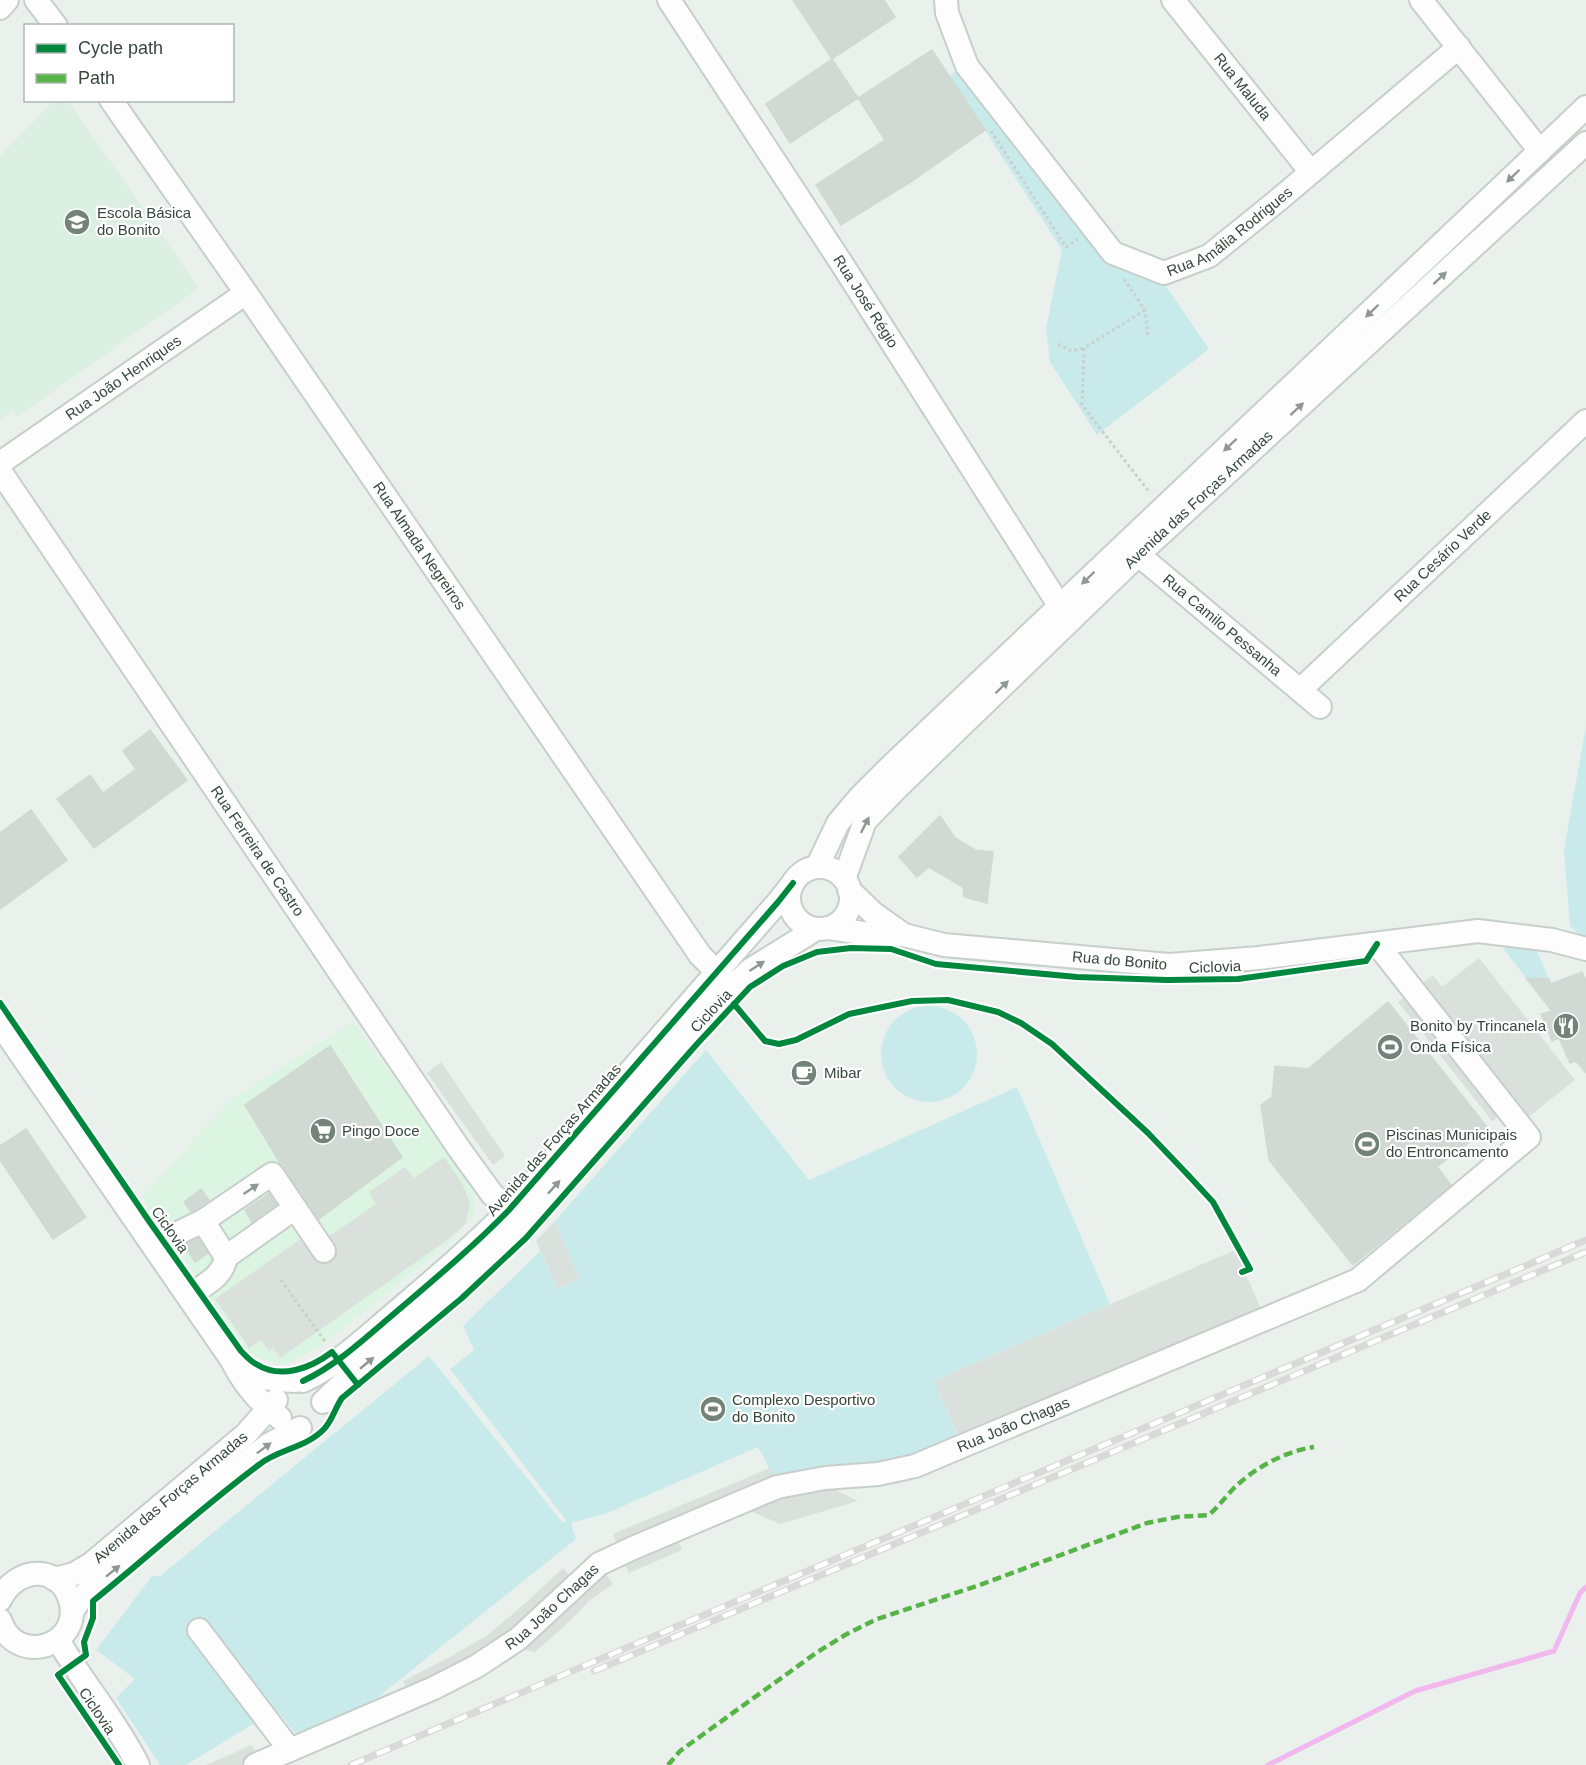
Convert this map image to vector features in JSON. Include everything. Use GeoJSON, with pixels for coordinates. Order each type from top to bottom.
{"type":"FeatureCollection","features":[{"type":"Feature","properties":{"kind":"street"},"geometry":{"type":"LineString","coordinates":[[0,8],[7,0]]}},
{"type":"Feature","properties":{"kind":"street"},"geometry":{"type":"LineString","coordinates":[[36,0],[54,24]]}},
{"type":"Feature","properties":{"kind":"street","name":"Rua José Régio"},"geometry":{"type":"LineString","coordinates":[[669,0],[842,264],[1059,605]]}},
{"type":"Feature","properties":{"kind":"street"},"geometry":{"type":"LineString","coordinates":[[946,0],[947,13],[967,66],[1113,253]]}},
{"type":"Feature","properties":{"kind":"street","name":"Rua Maluda"},"geometry":{"type":"LineString","coordinates":[[1173,0],[1311,172]]}},
{"type":"Feature","properties":{"kind":"street"},"geometry":{"type":"LineString","coordinates":[[1421,0],[1540,151]]}},
{"type":"Feature","properties":{"kind":"street","name":"Rua Amália Rodrigues"},"geometry":{"type":"LineString","coordinates":[[1113,253],[1164,273],[1209,256],[1459,47]]}},
{"type":"Feature","properties":{"kind":"street","name":"Rua Almada Negreiros"},"geometry":{"type":"LineString","coordinates":[[112,102],[700,955],[724,980]]}},
{"type":"Feature","properties":{"kind":"street","name":"Avenida das Forças Armadas"},"geometry":{"type":"LineString","coordinates":[[847,885],[865,821],[1131,549],[1161,508],[1586,107]]}},
{"type":"Feature","properties":{"kind":"street","name":"Avenida das Forças Armadas"},"geometry":{"type":"LineString","coordinates":[[818,867],[838,824],[860,797],[1059,605],[1131,549],[1586,143]]}},
{"type":"Feature","properties":{"kind":"street","name":"Rua João Henriques"},"geometry":{"type":"LineString","coordinates":[[0,463],[246,293]]}},
{"type":"Feature","properties":{"kind":"street","name":"Rua Cesário Verde"},"geometry":{"type":"LineString","coordinates":[[1300,690],[1586,421]]}},
{"type":"Feature","properties":{"kind":"street","name":"Rua Ferreira de Castro"},"geometry":{"type":"LineString","coordinates":[[0,471],[453,1140],[492,1194],[516,1216]]}},
{"type":"Feature","properties":{"kind":"street","name":"Rua Camilo Pessanha"},"geometry":{"type":"LineString","coordinates":[[1131,549],[1320,707]]}},
{"type":"Feature","properties":{"kind":"street"},"geometry":{"type":"LineString","coordinates":[[818,867],[827,868],[837,873],[847,885],[850,900],[848,909],[836,924],[822,928],[806,926],[792,912],[789,892],[799,875],[808,870],[818,867]]}},
{"type":"Feature","properties":{"kind":"street","name":"Avenida das Forças Armadas"},"geometry":{"type":"LineString","coordinates":[[281,1414],[308,1426],[320,1417],[323,1402],[342,1384],[491,1257],[516,1216],[724,980],[793,883]]}},
{"type":"Feature","properties":{"kind":"street","name":"Rua do Bonito"},"geometry":{"type":"LineString","coordinates":[[847,885],[873,913],[904,934]]}},
{"type":"Feature","properties":{"kind":"street","name":"Avenida das Forças Armadas"},"geometry":{"type":"LineString","coordinates":[[724,980],[750,970],[822,928]]}},
{"type":"Feature","properties":{"kind":"street","name":"Rua do Bonito"},"geometry":{"type":"LineString","coordinates":[[822,928],[870,934],[904,934],[944,945],[1169,965],[1259,958],[1478,931],[1552,940],[1586,949]]}},
{"type":"Feature","properties":{"kind":"street","name":"Rua João Chagas"},"geometry":{"type":"LineString","coordinates":[[255,1765],[434,1688],[477,1666],[518,1639],[599,1564],[633,1548],[777,1487],[825,1478],[878,1474],[915,1466],[1358,1280],[1529,1137],[1377,944]]}},
{"type":"Feature","properties":{"kind":"street"},"geometry":{"type":"LineString","coordinates":[[0,1024],[231,1359],[241,1378],[281,1414]]}},
{"type":"Feature","properties":{"kind":"street"},"geometry":{"type":"LineString","coordinates":[[155,1248],[174,1235],[203,1221],[272,1174],[324,1251]]}},
{"type":"Feature","properties":{"kind":"street"},"geometry":{"type":"LineString","coordinates":[[188,1296],[220,1274],[226,1257],[295,1208]]}},
{"type":"Feature","properties":{"kind":"street","name":"Avenida das Forças Armadas"},"geometry":{"type":"LineString","coordinates":[[58,1640],[70,1623],[72,1612],[92,1587],[268,1445],[281,1414],[282,1388],[328,1368],[335,1356],[470,1249],[516,1216]]}},
{"type":"Feature","properties":{"kind":"street"},"geometry":{"type":"LineString","coordinates":[[203,1221],[226,1257]]}},
{"type":"Feature","properties":{"kind":"street"},"geometry":{"type":"LineString","coordinates":[[231,1359],[248,1373],[261,1378],[300,1381],[317,1388],[323,1402]]}},
{"type":"Feature","properties":{"kind":"street","name":"Avenida das Forças Armadas"},"geometry":{"type":"LineString","coordinates":[[54,1579],[74,1574],[91,1564],[245,1435],[281,1414]]}},
{"type":"Feature","properties":{"kind":"street"},"geometry":{"type":"LineString","coordinates":[[0,1600],[5,1590],[6,1573],[22,1576],[44,1575],[54,1579],[67,1593],[72,1612]]}},
{"type":"Feature","properties":{"kind":"street"},"geometry":{"type":"LineString","coordinates":[[199,1630],[290,1750]]}},
{"type":"Feature","properties":{"kind":"street"},"geometry":{"type":"LineString","coordinates":[[2,1631],[25,1646],[48,1646],[58,1640],[73,1666],[126,1742],[138,1765]]}},
{"type":"Feature","properties":{"kind":"path"},"geometry":{"type":"LineString","coordinates":[[1005,114],[987,125],[1066,247],[1094,228]]}},
{"type":"Feature","properties":{"kind":"path"},"geometry":{"type":"LineString","coordinates":[[1113,253],[1117,268],[1145,310],[1148,336]]}},
{"type":"Feature","properties":{"kind":"path"},"geometry":{"type":"LineString","coordinates":[[1058,344],[1071,351],[1084,348],[1145,310]]}},
{"type":"Feature","properties":{"kind":"path"},"geometry":{"type":"LineString","coordinates":[[1084,348],[1082,405],[1161,508]]}},
{"type":"Feature","properties":{"kind":"path"},"geometry":{"type":"LineString","coordinates":[[281,1281],[335,1356]]}},
{"type":"Feature","properties":{"kind":"shaded area"},"geometry":{"type":"Polygon","coordinates":[[[961,65],[1105,252],[1159,276],[1209,349],[1097,435],[1050,362],[1046,328],[1062,250],[950,76],[961,65]]]}},
{"type":"Feature","properties":{"kind":"shaded area","name":"Escola Básica do Bonito"},"geometry":{"type":"Polygon","coordinates":[[[53,102],[69,102],[199,288],[17,417],[13,411],[0,420],[0,156],[53,102]]]}},
{"type":"Feature","properties":{"kind":"shaded area"},"geometry":{"type":"Polygon","coordinates":[[[1586,726],[1586,941],[1570,926],[1564,850],[1586,726]]]}},
{"type":"Feature","properties":{"kind":"shaded area"},"geometry":{"type":"Polygon","coordinates":[[[1503,948],[1537,951],[1549,979],[1526,978],[1503,948]]]}},
{"type":"Feature","properties":{"kind":"shaded area"},"geometry":{"type":"Polygon","coordinates":[[[1479,958],[1575,1080],[1523,1121],[1511,1107],[1492,1121],[1398,1002],[1433,975],[1442,987],[1479,958]]]}},
{"type":"Feature","properties":{"kind":"shaded area"},"geometry":{"type":"Polygon","coordinates":[[[929,1006],[948,1009],[963,1020],[974,1035],[977,1054],[974,1073],[963,1088],[948,1099],[929,1102],[910,1099],[895,1088],[884,1073],[881,1054],[884,1035],[895,1020],[910,1009],[929,1006]]]}},
{"type":"Feature","properties":{"kind":"shaded area"},"geometry":{"type":"Polygon","coordinates":[[[353,1022],[427,1122],[474,1193],[474,1215],[449,1243],[318,1348],[283,1366],[248,1353],[142,1197],[229,1101],[353,1022]]]}},
{"type":"Feature","properties":{"kind":"shaded area","name":"Complexo Desportivo do Bonito"},"geometry":{"type":"Polygon","coordinates":[[[706,1050],[809,1180],[1017,1087],[1110,1304],[934,1381],[958,1437],[899,1466],[777,1483],[758,1447],[605,1514],[571,1523],[576,1539],[363,1709],[300,1735],[276,1710],[186,1765],[160,1765],[116,1698],[135,1679],[96,1650],[152,1576],[160,1576],[429,1356],[563,1523],[566,1520],[450,1369],[474,1350],[463,1326],[540,1251],[558,1289],[579,1279],[555,1221],[706,1050]]]}},
{"type":"Feature","properties":{"kind":"shaded area"},"geometry":{"type":"Polygon","coordinates":[[[441,1062],[505,1156],[493,1165],[427,1073],[441,1062]]]}},
{"type":"Feature","properties":{"kind":"shaded area"},"geometry":{"type":"Polygon","coordinates":[[[444,1157],[462,1183],[470,1203],[466,1223],[450,1238],[280,1358],[273,1348],[269,1351],[261,1340],[249,1348],[215,1299],[315,1229],[324,1240],[376,1204],[369,1192],[405,1167],[414,1178],[444,1157]]]}},
{"type":"Feature","properties":{"kind":"shaded area"},"geometry":{"type":"Polygon","coordinates":[[[555,1221],[579,1279],[558,1289],[536,1241],[555,1221]]]}},
{"type":"Feature","properties":{"kind":"shaded area"},"geometry":{"type":"Polygon","coordinates":[[[1235,1250],[1262,1311],[961,1442],[934,1381],[1235,1250]]]}},
{"type":"Feature","properties":{"kind":"shaded area"},"geometry":{"type":"Polygon","coordinates":[[[770,1468],[777,1483],[619,1549],[613,1534],[770,1468]]]}},
{"type":"Feature","properties":{"kind":"shaded area"},"geometry":{"type":"Polygon","coordinates":[[[828,1486],[858,1501],[780,1524],[746,1509],[783,1493],[828,1486]]]}},
{"type":"Feature","properties":{"kind":"shaded area"},"geometry":{"type":"Polygon","coordinates":[[[677,1538],[682,1550],[629,1573],[623,1561],[677,1538]]]}},
{"type":"Feature","properties":{"kind":"shaded area"},"geometry":{"type":"Polygon","coordinates":[[[563,1568],[571,1577],[506,1638],[410,1693],[403,1681],[486,1636],[563,1568]]]}},
{"type":"Feature","properties":{"kind":"shaded area"},"geometry":{"type":"Polygon","coordinates":[[[605,1573],[613,1584],[589,1601],[535,1652],[517,1648],[605,1573]]]}},
{"type":"Feature","properties":{"kind":"shaded area"},"geometry":{"type":"Polygon","coordinates":[[[252,1745],[257,1758],[240,1765],[206,1765],[252,1745]]]}},
{"type":"Feature","properties":{"kind":"building"},"geometry":{"type":"Polygon","coordinates":[[[793,0],[884,0],[895,17],[832,59],[793,0]]]}},
{"type":"Feature","properties":{"kind":"building"},"geometry":{"type":"Polygon","coordinates":[[[932,50],[985,130],[912,181],[841,225],[816,185],[885,140],[858,98],[932,50]]]}},
{"type":"Feature","properties":{"kind":"building"},"geometry":{"type":"Polygon","coordinates":[[[832,59],[858,98],[790,143],[766,104],[832,59]]]}},
{"type":"Feature","properties":{"kind":"building"},"geometry":{"type":"Polygon","coordinates":[[[150,730],[187,780],[94,848],[57,799],[90,775],[103,793],[136,769],[123,751],[150,730]]]}},
{"type":"Feature","properties":{"kind":"building"},"geometry":{"type":"Polygon","coordinates":[[[31,810],[67,860],[0,909],[0,833],[31,810]]]}},
{"type":"Feature","properties":{"kind":"building"},"geometry":{"type":"Polygon","coordinates":[[[940,816],[955,838],[975,850],[993,852],[987,903],[964,897],[963,887],[929,867],[917,877],[899,857],[940,816]]]}},
{"type":"Feature","properties":{"kind":"building","name":"Bonito by Trincanela"},"geometry":{"type":"Polygon","coordinates":[[[1582,972],[1586,981],[1586,1073],[1576,1061],[1570,1063],[1559,1038],[1552,1041],[1541,1014],[1552,1011],[1526,978],[1549,979],[1551,984],[1582,972]]]}},
{"type":"Feature","properties":{"kind":"building","name":"Piscinas Municipais do Entroncamento"},"geometry":{"type":"Polygon","coordinates":[[[1388,1002],[1488,1128],[1437,1167],[1451,1185],[1353,1265],[1269,1160],[1261,1105],[1272,1097],[1275,1066],[1308,1069],[1388,1002]]]}},
{"type":"Feature","properties":{"kind":"building","name":"Pingo Doce"},"geometry":{"type":"Polygon","coordinates":[[[330,1046],[402,1157],[319,1219],[280,1163],[245,1105],[330,1046]]]}},
{"type":"Feature","properties":{"kind":"building"},"geometry":{"type":"Polygon","coordinates":[[[26,1129],[86,1217],[53,1239],[0,1160],[0,1146],[26,1129]]]}},
{"type":"Feature","properties":{"kind":"building"},"geometry":{"type":"Polygon","coordinates":[[[201,1189],[209,1200],[191,1212],[184,1202],[201,1189]]]}},
{"type":"Feature","properties":{"kind":"building"},"geometry":{"type":"Polygon","coordinates":[[[269,1194],[276,1205],[252,1222],[245,1210],[269,1194]]]}},
{"type":"Feature","properties":{"kind":"building"},"geometry":{"type":"Polygon","coordinates":[[[198,1238],[208,1253],[195,1262],[184,1245],[198,1238]]]}},
{"type":"Feature","properties":{"kind":"waterway"},"geometry":{"type":"LineString","coordinates":[[1268,1765],[1415,1691],[1554,1651],[1580,1593],[1586,1587]]}},
{"type":"Feature","properties":{"kind":"railway"},"geometry":{"type":"LineString","coordinates":[[351,1765],[1586,1240]]}},
{"type":"Feature","properties":{"kind":"railway"},"geometry":{"type":"LineString","coordinates":[[594,1671],[1586,1252]]}},
{"type":"Feature","properties":{"kind":"marked path"},"geometry":{"type":"LineString","coordinates":[[668,1765],[680,1751],[816,1653],[877,1619],[977,1586],[1147,1523],[1177,1517],[1209,1515],[1235,1487],[1262,1467],[1282,1456],[1314,1447]]}},
{"type":"Feature","properties":{"kind":"cycle path","name":"Ciclovia"},"geometry":{"type":"LineString","coordinates":[[303,1381],[337,1361],[358,1344],[450,1266],[509,1210],[793,883]]}},
{"type":"Feature","properties":{"kind":"cycle path","name":"Ciclovia"},"geometry":{"type":"LineString","coordinates":[[119,1765],[58,1675],[86,1655],[84,1642],[93,1618],[93,1601],[260,1464],[309,1440],[324,1429],[342,1398],[462,1298],[526,1238],[750,987],[783,966],[817,952],[851,948],[891,949],[936,964],[1077,977],[1167,980],[1238,979],[1366,961],[1377,944]]}},
{"type":"Feature","properties":{"kind":"cycle path","name":"Ciclovia"},"geometry":{"type":"LineString","coordinates":[[734,1004],[765,1041],[779,1044],[796,1040],[849,1014],[912,1001],[948,1000],[998,1012],[1021,1023],[1052,1044],[1148,1133],[1213,1202],[1250,1269],[1242,1272]]}},
{"type":"Feature","properties":{"kind":"cycle path","name":"Ciclovia"},"geometry":{"type":"LineString","coordinates":[[0,1003],[241,1351],[252,1361],[275,1371],[305,1367],[332,1352],[358,1385]]}},
{"type":"Feature","properties":{"kind":"place","name":"Escola Básica do Bonito"},"geometry":{"type":"Point","coordinates":[77,222]}},
{"type":"Feature","properties":{"kind":"place","name":"Bonito by Trincanela"},"geometry":{"type":"Point","coordinates":[1566,1026]}},
{"type":"Feature","properties":{"kind":"place","name":"Onda Física"},"geometry":{"type":"Point","coordinates":[1390,1047]}},
{"type":"Feature","properties":{"kind":"place","name":"Mibar"},"geometry":{"type":"Point","coordinates":[804,1073]}},
{"type":"Feature","properties":{"kind":"place","name":"Pingo Doce"},"geometry":{"type":"Point","coordinates":[323,1131]}},
{"type":"Feature","properties":{"kind":"place","name":"Piscinas Municipais do Entroncamento"},"geometry":{"type":"Point","coordinates":[1367,1144]}},
{"type":"Feature","properties":{"kind":"place","name":"Complexo Desportivo do Bonito"},"geometry":{"type":"Point","coordinates":[713,1409]}}]}
